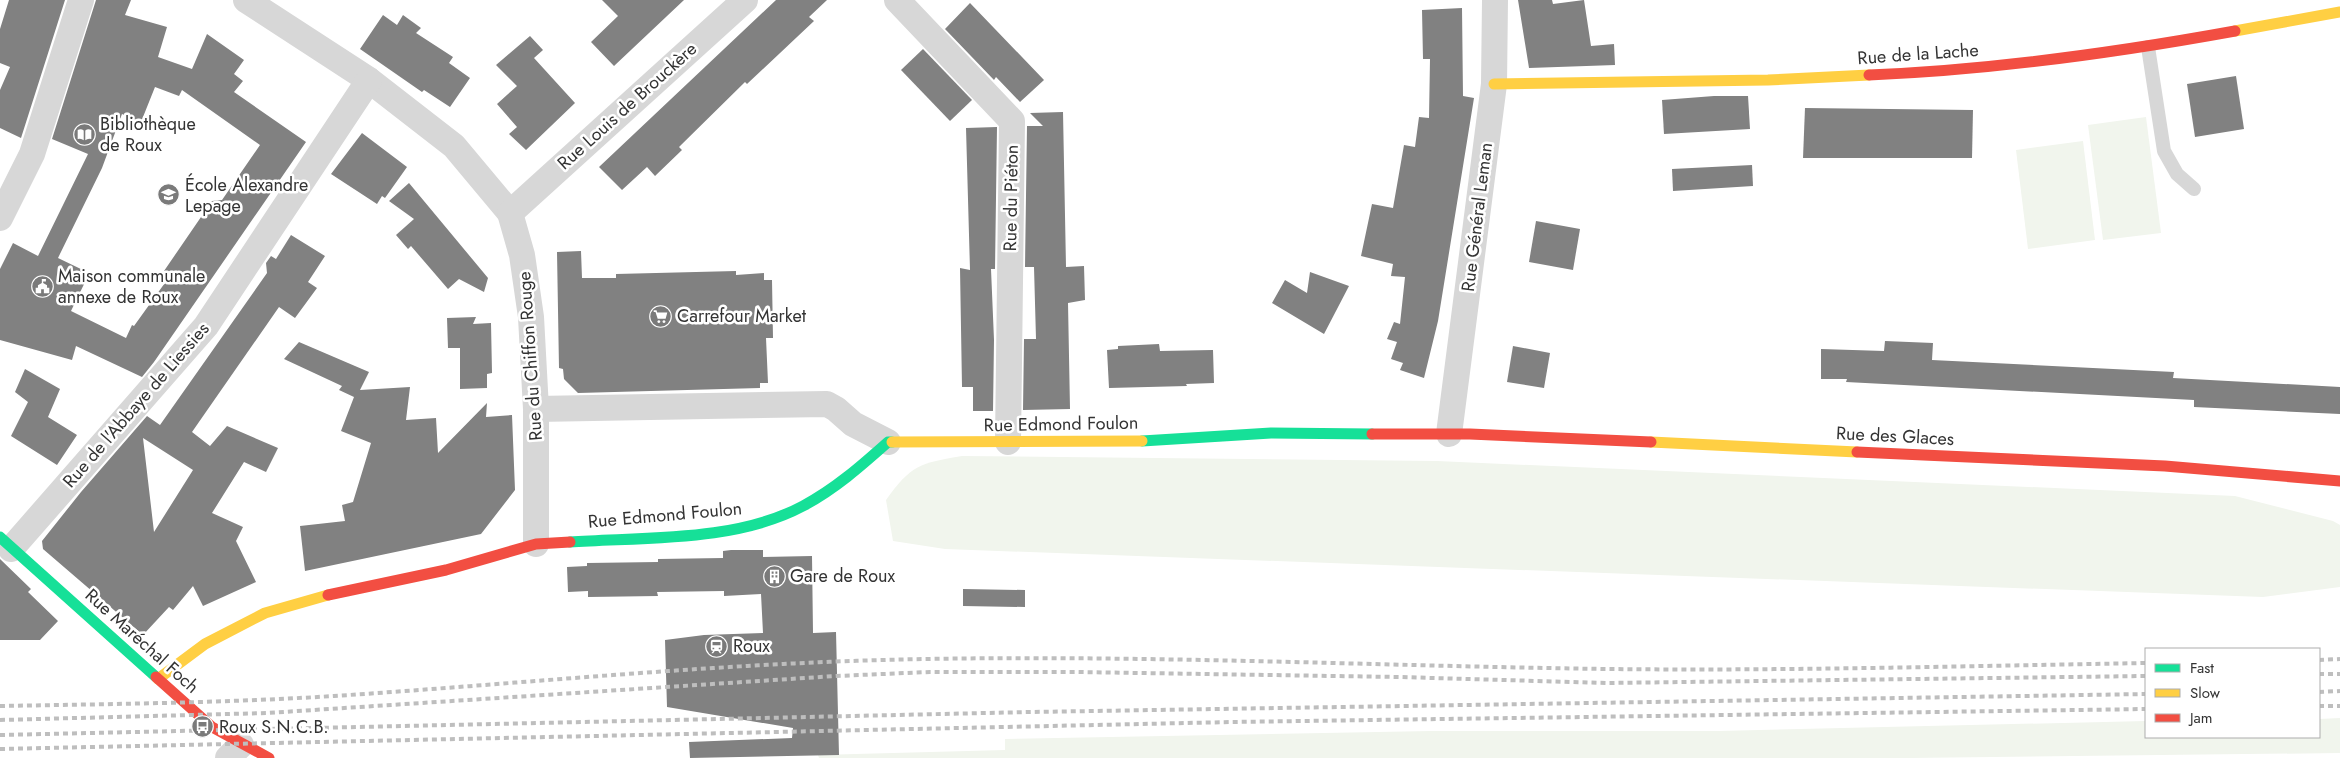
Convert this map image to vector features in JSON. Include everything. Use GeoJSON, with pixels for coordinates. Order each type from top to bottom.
{"type":"FeatureCollection","features":[{"type":"Feature","properties":{"kind":"street"},"geometry":{"type":"LineString","coordinates":[[0,218],[32,154],[81,0]]}},
{"type":"Feature","properties":{"kind":"street","name":"Rue du Chiffon Rouge"},"geometry":{"type":"LineString","coordinates":[[246,0],[369,80],[454,146],[510,213],[522,255],[529,308],[536,409],[536,544]]}},
{"type":"Feature","properties":{"kind":"street","name":"Rue Louis de Brouckère"},"geometry":{"type":"LineString","coordinates":[[510,213],[745,0]]}},
{"type":"Feature","properties":{"kind":"street","name":"Rue du Piéton"},"geometry":{"type":"LineString","coordinates":[[897,0],[1012,121],[1008,442]]}},
{"type":"Feature","properties":{"kind":"street","name":"Rue Général Leman"},"geometry":{"type":"LineString","coordinates":[[1449,434],[1494,84],[1495,0]]}},
{"type":"Feature","properties":{"kind":"street","name":"Rue de la Lache"},"geometry":{"type":"LineString","coordinates":[[1494,84],[1768,80],[1940,72],[2148,47],[2340,12]]}},
{"type":"Feature","properties":{"kind":"street","name":"Rue de l'Abbaye de Liessies"},"geometry":{"type":"LineString","coordinates":[[5,543],[206,326],[369,80]]}},
{"type":"Feature","properties":{"kind":"street"},"geometry":{"type":"LineString","coordinates":[[536,409],[827,404],[836,409],[852,424],[888,442]]}},
{"type":"Feature","properties":{"kind":"street","name":"Rue Edmond Foulon"},"geometry":{"type":"LineString","coordinates":[[158,679],[205,644],[265,613],[320,597],[446,570],[536,544],[700,534],[747,527],[801,507],[838,485],[888,442],[1137,441],[1271,433],[1449,434]]}},
{"type":"Feature","properties":{"kind":"street","name":"Rue des Glaces"},"geometry":{"type":"LineString","coordinates":[[1449,434],[2165,466],[2340,481]]}},
{"type":"Feature","properties":{"kind":"street","name":"Rue Maréchal Foch"},"geometry":{"type":"LineString","coordinates":[[5,543],[212,727],[235,751],[269,758]]}},
{"type":"Feature","properties":{"kind":"lane"},"geometry":{"type":"LineString","coordinates":[[2148,47],[2164,151],[2177,174],[2194,189]]}},
{"type":"Feature","properties":{"kind":"shaded area"},"geometry":{"type":"Polygon","coordinates":[[[2146,117],[2161,233],[2103,240],[2088,125],[2146,117]]]}},
{"type":"Feature","properties":{"kind":"shaded area"},"geometry":{"type":"Polygon","coordinates":[[[2083,141],[2095,240],[2028,249],[2016,150],[2083,141]]]}},
{"type":"Feature","properties":{"kind":"shaded area"},"geometry":{"type":"Polygon","coordinates":[[[962,456],[1437,461],[2235,496],[2333,521],[2340,525],[2340,587],[2263,597],[945,549],[893,541],[886,500],[895,488],[910,473],[926,464],[962,456]]]}},
{"type":"Feature","properties":{"kind":"shaded area"},"geometry":{"type":"Polygon","coordinates":[[[2340,718],[2340,753],[1911,758],[819,758],[818,755],[1005,750],[1005,739],[1431,731],[1719,731],[2145,721],[2145,738],[2320,738],[2320,719],[2340,718]]]}},
{"type":"Feature","properties":{"kind":"building"},"geometry":{"type":"Polygon","coordinates":[[[9,0],[65,0],[21,138],[0,128],[0,90],[10,67],[0,63],[0,29],[9,0]]]}},
{"type":"Feature","properties":{"kind":"building"},"geometry":{"type":"Polygon","coordinates":[[[96,0],[131,0],[125,15],[167,27],[158,57],[192,69],[207,34],[244,60],[234,74],[243,81],[234,92],[306,142],[142,377],[76,346],[72,360],[0,340],[0,269],[13,243],[38,256],[88,154],[52,139],[96,0]],[[155,87],[141,122],[122,114],[102,168],[58,258],[85,271],[82,275],[87,278],[71,311],[126,338],[132,325],[134,326],[167,280],[164,271],[212,201],[222,200],[260,145],[182,90],[179,96],[155,87]]]}},
{"type":"Feature","properties":{"kind":"building"},"geometry":{"type":"Polygon","coordinates":[[[602,0],[684,0],[614,66],[591,42],[618,16],[602,0]]]}},
{"type":"Feature","properties":{"kind":"building"},"geometry":{"type":"Polygon","coordinates":[[[776,0],[827,0],[809,17],[814,21],[747,84],[745,82],[679,147],[682,150],[655,176],[647,167],[622,190],[599,167],[776,0]]]}},
{"type":"Feature","properties":{"kind":"building"},"geometry":{"type":"Polygon","coordinates":[[[1518,0],[1552,0],[1553,4],[1584,0],[1591,46],[1614,44],[1615,65],[1529,68],[1518,0]]]}},
{"type":"Feature","properties":{"kind":"building"},"geometry":{"type":"Polygon","coordinates":[[[970,3],[1044,80],[1020,102],[996,77],[994,80],[945,29],[970,3]]]}},
{"type":"Feature","properties":{"kind":"building"},"geometry":{"type":"Polygon","coordinates":[[[1462,8],[1463,96],[1474,98],[1438,321],[1424,378],[1400,370],[1403,363],[1391,359],[1397,342],[1387,339],[1394,322],[1400,324],[1405,277],[1391,276],[1393,264],[1361,256],[1372,204],[1393,208],[1404,145],[1415,147],[1419,117],[1429,118],[1430,59],[1423,59],[1422,10],[1462,8]]]}},
{"type":"Feature","properties":{"kind":"building"},"geometry":{"type":"Polygon","coordinates":[[[383,15],[397,25],[403,15],[421,28],[416,33],[453,57],[449,63],[470,78],[450,107],[424,90],[422,92],[360,49],[383,15]]]}},
{"type":"Feature","properties":{"kind":"building"},"geometry":{"type":"Polygon","coordinates":[[[530,36],[543,50],[534,58],[575,103],[526,150],[509,134],[517,127],[497,104],[517,86],[496,65],[530,36]]]}},
{"type":"Feature","properties":{"kind":"building"},"geometry":{"type":"Polygon","coordinates":[[[923,49],[972,100],[950,121],[901,70],[923,49]]]}},
{"type":"Feature","properties":{"kind":"building"},"geometry":{"type":"Polygon","coordinates":[[[2236,76],[2244,129],[2195,137],[2187,84],[2236,76]]]}},
{"type":"Feature","properties":{"kind":"building"},"geometry":{"type":"Polygon","coordinates":[[[1714,96],[1748,96],[1750,129],[1664,134],[1662,100],[1714,96]]]}},
{"type":"Feature","properties":{"kind":"building"},"geometry":{"type":"Polygon","coordinates":[[[1805,108],[1973,110],[1972,158],[1803,158],[1805,108]]]}},
{"type":"Feature","properties":{"kind":"building"},"geometry":{"type":"Polygon","coordinates":[[[1063,112],[1066,267],[1084,266],[1085,300],[1068,303],[1070,409],[1023,410],[1024,339],[1036,339],[1034,267],[1025,267],[1027,126],[1043,126],[1030,113],[1063,112]]]}},
{"type":"Feature","properties":{"kind":"building"},"geometry":{"type":"Polygon","coordinates":[[[997,127],[995,269],[991,269],[994,340],[993,411],[973,411],[973,387],[962,387],[960,268],[970,270],[966,128],[997,127]]]}},
{"type":"Feature","properties":{"kind":"building"},"geometry":{"type":"Polygon","coordinates":[[[362,133],[407,167],[385,198],[382,196],[377,204],[331,174],[362,133]]]}},
{"type":"Feature","properties":{"kind":"building"},"geometry":{"type":"Polygon","coordinates":[[[1752,165],[1753,186],[1673,191],[1672,169],[1752,165]]]}},
{"type":"Feature","properties":{"kind":"building"},"geometry":{"type":"Polygon","coordinates":[[[409,183],[488,278],[484,292],[459,279],[448,289],[411,246],[408,249],[396,235],[414,219],[389,201],[409,183]]]}},
{"type":"Feature","properties":{"kind":"building"},"geometry":{"type":"Polygon","coordinates":[[[1536,221],[1580,229],[1573,270],[1529,262],[1536,221]]]}},
{"type":"Feature","properties":{"kind":"building"},"geometry":{"type":"Polygon","coordinates":[[[291,235],[325,256],[308,282],[317,288],[295,318],[279,307],[192,432],[210,446],[227,426],[278,448],[266,472],[244,462],[212,513],[243,527],[236,541],[256,582],[203,606],[193,586],[173,610],[169,607],[143,635],[43,549],[42,541],[81,492],[147,416],[160,425],[267,273],[266,263],[271,256],[276,259],[291,235]],[[143,438],[154,532],[193,470],[143,438]]]}},
{"type":"Feature","properties":{"kind":"building","name":"Carrefour Market"},"geometry":{"type":"Polygon","coordinates":[[[581,251],[582,278],[616,278],[616,274],[736,271],[736,275],[764,273],[764,280],[772,280],[773,338],[766,338],[768,383],[760,383],[760,388],[578,393],[564,379],[563,369],[559,368],[557,252],[581,251]]]}},
{"type":"Feature","properties":{"kind":"building"},"geometry":{"type":"Polygon","coordinates":[[[1310,272],[1349,286],[1324,334],[1272,303],[1285,280],[1307,293],[1310,272]]]}},
{"type":"Feature","properties":{"kind":"building"},"geometry":{"type":"Polygon","coordinates":[[[476,317],[473,324],[491,323],[492,373],[487,374],[487,388],[460,389],[460,348],[448,348],[447,318],[476,317]]]}},
{"type":"Feature","properties":{"kind":"building"},"geometry":{"type":"Polygon","coordinates":[[[1885,341],[1933,343],[1932,360],[2174,372],[2173,378],[2340,387],[2340,414],[2194,407],[2194,400],[1846,382],[1847,379],[1821,379],[1821,349],[1884,351],[1885,341]]]}},
{"type":"Feature","properties":{"kind":"building"},"geometry":{"type":"Polygon","coordinates":[[[299,342],[369,372],[360,390],[410,387],[406,420],[436,418],[438,453],[487,403],[486,417],[512,415],[515,490],[481,534],[305,571],[300,526],[345,521],[342,505],[353,502],[371,443],[341,431],[354,397],[339,390],[342,386],[284,359],[299,342]]]}},
{"type":"Feature","properties":{"kind":"building"},"geometry":{"type":"Polygon","coordinates":[[[1159,344],[1160,351],[1213,350],[1214,383],[1186,384],[1187,386],[1109,388],[1107,350],[1118,349],[1118,346],[1159,344]]]}},
{"type":"Feature","properties":{"kind":"building"},"geometry":{"type":"Polygon","coordinates":[[[1513,346],[1550,353],[1544,388],[1507,382],[1513,346]]]}},
{"type":"Feature","properties":{"kind":"building"},"geometry":{"type":"Polygon","coordinates":[[[25,369],[60,389],[48,417],[77,435],[57,465],[11,436],[28,402],[15,392],[25,369]]]}},
{"type":"Feature","properties":{"kind":"building"},"geometry":{"type":"Polygon","coordinates":[[[763,550],[763,557],[812,556],[813,633],[836,632],[839,755],[690,758],[689,742],[792,738],[793,728],[667,707],[665,640],[704,635],[763,633],[761,594],[724,596],[724,591],[657,592],[658,596],[588,597],[588,591],[568,592],[567,567],[587,566],[587,563],[658,562],[658,559],[723,558],[723,551],[763,550]]]}},
{"type":"Feature","properties":{"kind":"building"},"geometry":{"type":"Polygon","coordinates":[[[0,559],[31,589],[28,592],[58,621],[40,640],[0,640],[0,559]]]}},
{"type":"Feature","properties":{"kind":"building"},"geometry":{"type":"Polygon","coordinates":[[[963,589],[1025,590],[1025,607],[963,606],[963,589]]]}},
{"type":"Feature","properties":{"kind":"railway"},"geometry":{"type":"LineString","coordinates":[[0,706],[167,703],[292,698],[779,664],[927,659],[1097,658],[1607,669],[1876,668],[2145,663]]}},
{"type":"Feature","properties":{"kind":"railway"},"geometry":{"type":"LineString","coordinates":[[2320,660],[2340,659]]}},
{"type":"Feature","properties":{"kind":"railway"},"geometry":{"type":"LineString","coordinates":[[0,720],[267,713],[836,676],[930,672],[1076,672],[1399,677],[1607,683],[2145,676]]}},
{"type":"Feature","properties":{"kind":"railway"},"geometry":{"type":"LineString","coordinates":[[2320,674],[2340,674]]}},
{"type":"Feature","properties":{"kind":"railway"},"geometry":{"type":"LineString","coordinates":[[2320,692],[2340,691]]}},
{"type":"Feature","properties":{"kind":"railway"},"geometry":{"type":"LineString","coordinates":[[0,735],[1031,712],[2145,694]]}},
{"type":"Feature","properties":{"kind":"railway"},"geometry":{"type":"LineString","coordinates":[[2320,706],[2340,706]]}},
{"type":"Feature","properties":{"kind":"railway"},"geometry":{"type":"LineString","coordinates":[[0,749],[1232,722],[2145,709]]}},
{"type":"Feature","properties":{"kind":"traffic: fast"},"geometry":{"type":"LineString","coordinates":[[1142,441],[1271,433],[1372,434]]}},
{"type":"Feature","properties":{"kind":"traffic: fast"},"geometry":{"type":"LineString","coordinates":[[570,542],[689,536],[720,532],[777,518],[803,506],[837,485],[888,442],[892,442]]}},
{"type":"Feature","properties":{"kind":"traffic: fast"},"geometry":{"type":"LineString","coordinates":[[0,537],[156,677]]}},
{"type":"Feature","properties":{"kind":"traffic: slow"},"geometry":{"type":"LineString","coordinates":[[2235,31],[2340,12]]}},
{"type":"Feature","properties":{"kind":"traffic: slow"},"geometry":{"type":"LineString","coordinates":[[1494,84],[1768,80],[1869,75]]}},
{"type":"Feature","properties":{"kind":"traffic: slow"},"geometry":{"type":"LineString","coordinates":[[892,442],[1142,441]]}},
{"type":"Feature","properties":{"kind":"traffic: slow"},"geometry":{"type":"LineString","coordinates":[[1651,442],[1857,452]]}},
{"type":"Feature","properties":{"kind":"traffic: slow"},"geometry":{"type":"LineString","coordinates":[[158,679],[205,644],[265,613],[328,595]]}},
{"type":"Feature","properties":{"kind":"traffic: jam"},"geometry":{"type":"LineString","coordinates":[[1869,75],[2007,65],[2235,31]]}},
{"type":"Feature","properties":{"kind":"traffic: jam"},"geometry":{"type":"LineString","coordinates":[[1372,434],[1470,434],[1651,442]]}},
{"type":"Feature","properties":{"kind":"traffic: jam"},"geometry":{"type":"LineString","coordinates":[[1857,452],[2165,466],[2340,481]]}},
{"type":"Feature","properties":{"kind":"traffic: jam"},"geometry":{"type":"LineString","coordinates":[[328,595],[446,570],[536,544],[570,542]]}},
{"type":"Feature","properties":{"kind":"traffic: jam"},"geometry":{"type":"LineString","coordinates":[[156,677],[212,727],[269,758]]}},
{"type":"Feature","properties":{"kind":"place","name":"Bibliothèque de Roux"},"geometry":{"type":"Point","coordinates":[84,134]}},
{"type":"Feature","properties":{"kind":"place","name":"École Alexandre Lepage"},"geometry":{"type":"Point","coordinates":[169,195]}},
{"type":"Feature","properties":{"kind":"place","name":"Maison communale annexe de Roux"},"geometry":{"type":"Point","coordinates":[42,286]}},
{"type":"Feature","properties":{"kind":"place","name":"Carrefour Market"},"geometry":{"type":"Point","coordinates":[661,316]}},
{"type":"Feature","properties":{"kind":"place","name":"Gare de Roux"},"geometry":{"type":"Point","coordinates":[774,576]}},
{"type":"Feature","properties":{"kind":"place","name":"Roux"},"geometry":{"type":"Point","coordinates":[717,646]}},
{"type":"Feature","properties":{"kind":"place","name":"Roux S.N.C.B."},"geometry":{"type":"Point","coordinates":[203,727]}}]}
